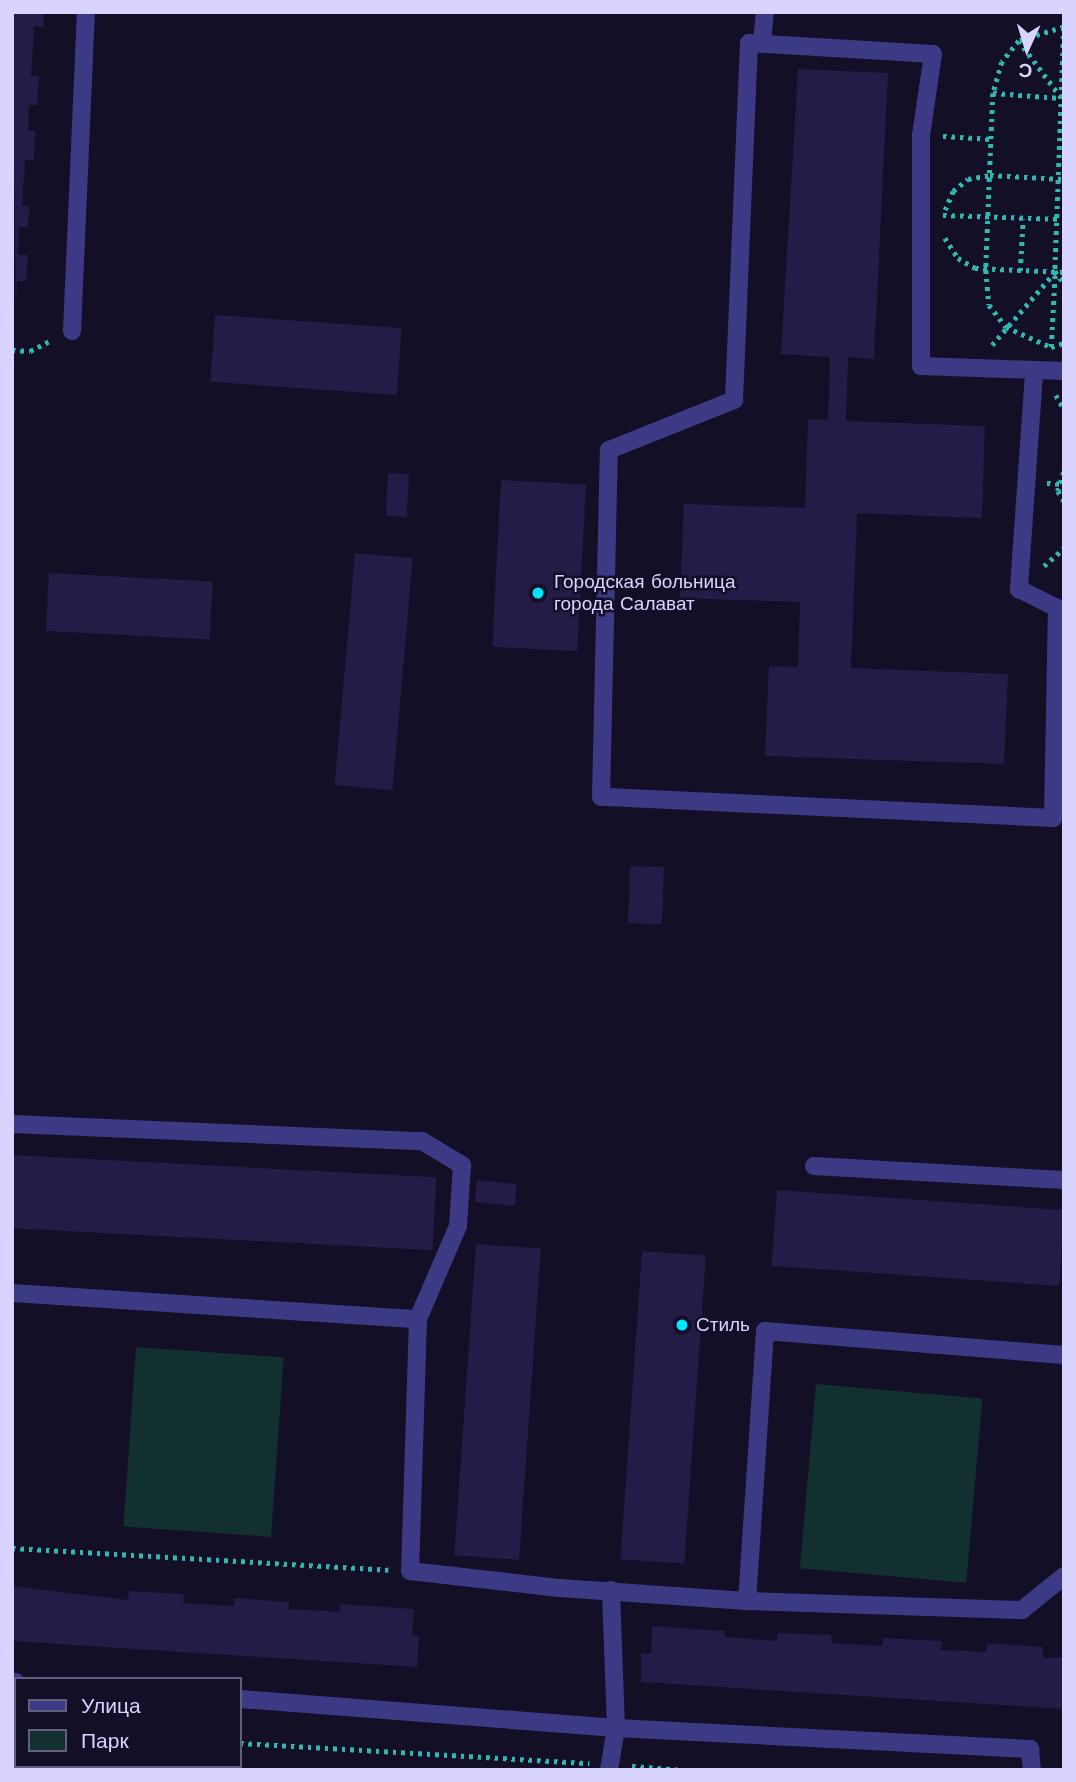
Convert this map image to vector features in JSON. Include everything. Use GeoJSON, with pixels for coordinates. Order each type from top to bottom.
{"type":"FeatureCollection","features":[{"type":"Feature","properties":{"kind":"lane"},"geometry":{"type":"LineString","coordinates":[[72,331],[86,12]]}},
{"type":"Feature","properties":{"kind":"lane"},"geometry":{"type":"LineString","coordinates":[[762,44],[765,12]]}},
{"type":"Feature","properties":{"kind":"lane"},"geometry":{"type":"LineString","coordinates":[[1034,373],[1019,589],[1057,608],[1053,818],[601,797],[608,450],[734,400],[749,43],[933,54],[921,135],[921,366],[977,366],[1034,373],[1064,371]]}},
{"type":"Feature","properties":{"kind":"lane"},"geometry":{"type":"LineString","coordinates":[[12,1124],[422,1141],[461,1165],[458,1226],[418,1319],[410,1571],[560,1588],[747,1601],[1023,1610],[1064,1576]]}},
{"type":"Feature","properties":{"kind":"lane"},"geometry":{"type":"LineString","coordinates":[[814,1166],[1064,1180]]}},
{"type":"Feature","properties":{"kind":"lane"},"geometry":{"type":"LineString","coordinates":[[12,1293],[418,1319]]}},
{"type":"Feature","properties":{"kind":"lane"},"geometry":{"type":"LineString","coordinates":[[747,1601],[765,1331],[1064,1355]]}},
{"type":"Feature","properties":{"kind":"lane"},"geometry":{"type":"LineString","coordinates":[[609,1767],[617,1728],[611,1590]]}},
{"type":"Feature","properties":{"kind":"lane"},"geometry":{"type":"LineString","coordinates":[[242,1699],[617,1728],[1030,1749],[1032,1770]]}},
{"type":"Feature","properties":{"kind":"path"},"geometry":{"type":"LineString","coordinates":[[1051,347],[1061,179],[1064,27],[1019,41],[1002,62],[993,93],[986,270],[989,305],[1006,327],[1051,347],[1064,343]]}},
{"type":"Feature","properties":{"kind":"path"},"geometry":{"type":"LineString","coordinates":[[1019,41],[1063,97]]}},
{"type":"Feature","properties":{"kind":"path"},"geometry":{"type":"LineString","coordinates":[[993,93],[1063,97]]}},
{"type":"Feature","properties":{"kind":"path"},"geometry":{"type":"LineString","coordinates":[[921,135],[991,139]]}},
{"type":"Feature","properties":{"kind":"path"},"geometry":{"type":"LineString","coordinates":[[1061,179],[990,175],[968,179],[953,191],[943,215],[943,236],[958,258],[986,270],[1064,272]]}},
{"type":"Feature","properties":{"kind":"path"},"geometry":{"type":"LineString","coordinates":[[943,215],[1064,219]]}},
{"type":"Feature","properties":{"kind":"path"},"geometry":{"type":"LineString","coordinates":[[1020,271],[1023,219]]}},
{"type":"Feature","properties":{"kind":"path"},"geometry":{"type":"LineString","coordinates":[[977,366],[1006,327],[1055,271]]}},
{"type":"Feature","properties":{"kind":"path"},"geometry":{"type":"LineString","coordinates":[[1055,271],[1064,283]]}},
{"type":"Feature","properties":{"kind":"path"},"geometry":{"type":"LineString","coordinates":[[12,350],[30,351],[72,331]]}},
{"type":"Feature","properties":{"kind":"path"},"geometry":{"type":"LineString","coordinates":[[1064,472],[1058,491],[1064,502]]}},
{"type":"Feature","properties":{"kind":"path"},"geometry":{"type":"LineString","coordinates":[[12,1548],[410,1571]]}},
{"type":"Feature","properties":{"kind":"path"},"geometry":{"type":"LineString","coordinates":[[242,1743],[684,1770]]}},
{"type":"Feature","properties":{"kind":"green space"},"geometry":{"type":"Polygon","coordinates":[[[136,1347],[284,1357],[271,1537],[123,1527],[136,1347]]]}},
{"type":"Feature","properties":{"kind":"green space"},"geometry":{"type":"Polygon","coordinates":[[[816,1384],[982,1399],[966,1583],[800,1568],[816,1384]]]}},
{"type":"Feature","properties":{"kind":"building"},"geometry":{"type":"Polygon","coordinates":[[[12,12],[44,12],[43,27],[34,26],[31,76],[39,76],[37,105],[29,105],[28,130],[35,131],[34,160],[25,160],[22,206],[30,206],[27,227],[19,227],[18,255],[28,255],[26,281],[17,281],[16,310],[12,12]]]}},
{"type":"Feature","properties":{"kind":"building"},"geometry":{"type":"Polygon","coordinates":[[[798,69],[888,73],[874,359],[848,357],[846,421],[985,426],[982,518],[857,513],[851,668],[1008,674],[1004,764],[765,756],[769,666],[798,667],[800,602],[680,598],[684,504],[805,508],[808,419],[828,420],[830,357],[781,354],[798,69]]]}},
{"type":"Feature","properties":{"kind":"building"},"geometry":{"type":"Polygon","coordinates":[[[215,315],[402,328],[397,395],[210,382],[215,315]]]}},
{"type":"Feature","properties":{"kind":"building"},"geometry":{"type":"Polygon","coordinates":[[[388,473],[409,474],[407,517],[386,516],[388,473]]]}},
{"type":"Feature","properties":{"kind":"building"},"geometry":{"type":"Polygon","coordinates":[[[501,480],[586,484],[577,651],[492,647],[501,480]]]}},
{"type":"Feature","properties":{"kind":"building"},"geometry":{"type":"Polygon","coordinates":[[[355,553],[413,558],[392,790],[335,785],[355,553]]]}},
{"type":"Feature","properties":{"kind":"building"},"geometry":{"type":"Polygon","coordinates":[[[49,573],[213,582],[210,640],[46,631],[49,573]]]}},
{"type":"Feature","properties":{"kind":"building"},"geometry":{"type":"Polygon","coordinates":[[[630,866],[664,867],[662,924],[628,923],[630,866]]]}},
{"type":"Feature","properties":{"kind":"building"},"geometry":{"type":"Polygon","coordinates":[[[12,1155],[436,1177],[433,1250],[12,1228],[12,1155]]]}},
{"type":"Feature","properties":{"kind":"building"},"geometry":{"type":"Polygon","coordinates":[[[477,1180],[517,1184],[514,1206],[475,1202],[477,1180]]]}},
{"type":"Feature","properties":{"kind":"building"},"geometry":{"type":"Polygon","coordinates":[[[777,1190],[1064,1210],[1059,1286],[772,1266],[777,1190]]]}},
{"type":"Feature","properties":{"kind":"building"},"geometry":{"type":"Polygon","coordinates":[[[476,1244],[541,1249],[519,1560],[454,1555],[476,1244]]]}},
{"type":"Feature","properties":{"kind":"building"},"geometry":{"type":"Polygon","coordinates":[[[642,1251],[706,1255],[684,1564],[620,1559],[642,1251]]]}},
{"type":"Feature","properties":{"kind":"building"},"geometry":{"type":"Polygon","coordinates":[[[12,1586],[128,1600],[129,1591],[184,1594],[183,1603],[234,1606],[234,1598],[289,1602],[289,1609],[340,1612],[340,1604],[414,1609],[412,1635],[419,1636],[417,1667],[12,1641],[12,1586]]]}},
{"type":"Feature","properties":{"kind":"building"},"geometry":{"type":"Polygon","coordinates":[[[652,1626],[725,1631],[725,1637],[777,1641],[778,1633],[831,1635],[832,1643],[882,1646],[883,1638],[942,1641],[941,1650],[986,1652],[987,1643],[1043,1647],[1043,1658],[1064,1657],[1064,1709],[641,1682],[641,1653],[651,1654],[652,1626]]]}},
{"type":"Feature","properties":{"kind":"place","name":"Городская больница города Салават"},"geometry":{"type":"Point","coordinates":[538,593]}},
{"type":"Feature","properties":{"kind":"place","name":"Стиль"},"geometry":{"type":"Point","coordinates":[682,1325]}}]}
